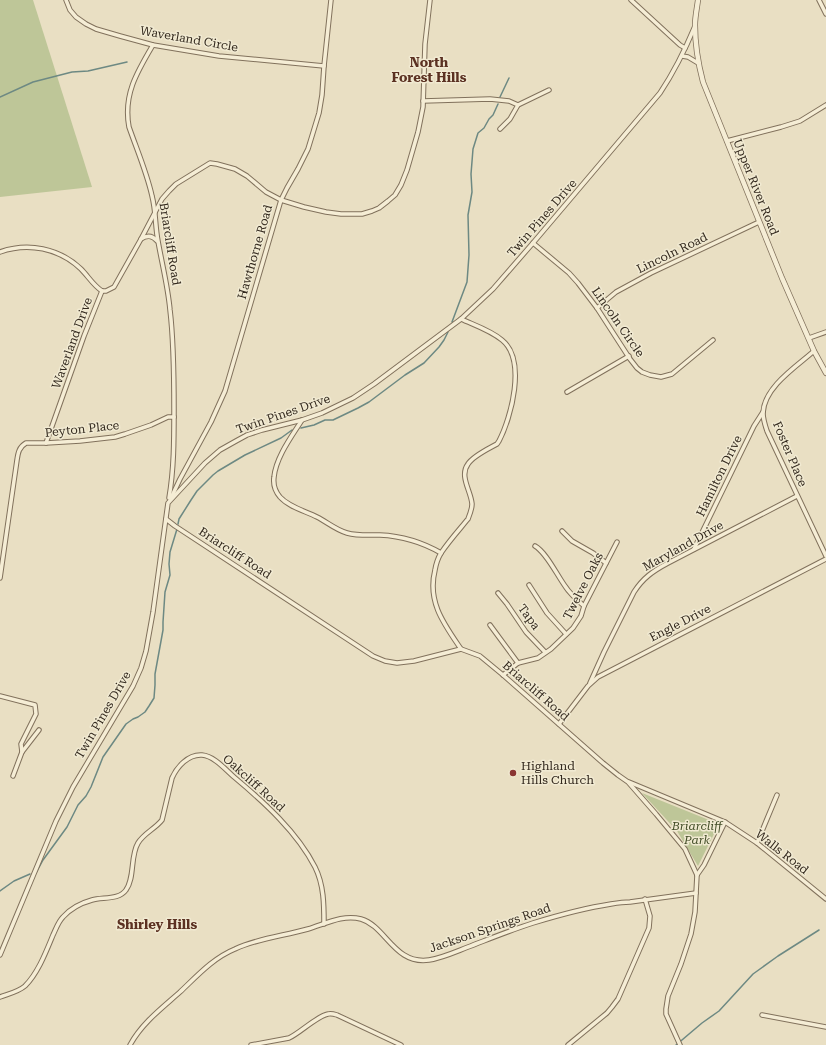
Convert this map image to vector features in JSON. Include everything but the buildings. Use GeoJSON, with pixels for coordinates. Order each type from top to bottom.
{"type":"FeatureCollection","features":[{"type":"Feature","properties":{"kind":"street","name":"Waverland Circle"},"geometry":{"type":"LineString","coordinates":[[66,0],[70,10],[76,17],[86,24],[108,33],[153,45],[219,56],[324,66]]}},
{"type":"Feature","properties":{"kind":"street","name":"Hawthorne Road"},"geometry":{"type":"LineString","coordinates":[[168,503],[211,422],[225,391],[281,200],[303,160],[313,134],[319,113],[322,94],[331,0]]}},
{"type":"Feature","properties":{"kind":"street","name":"Waverland Drive"},"geometry":{"type":"LineString","coordinates":[[46,443],[84,336],[102,291],[106,291],[114,287],[145,233],[162,199],[176,184],[210,163],[239,171],[266,192],[281,200],[326,212],[362,214],[379,208],[395,195],[407,170],[418,132],[423,101],[425,44],[430,0]]}},
{"type":"Feature","properties":{"kind":"street"},"geometry":{"type":"LineString","coordinates":[[631,0],[685,48]]}},
{"type":"Feature","properties":{"kind":"street","name":"Upper River Road"},"geometry":{"type":"LineString","coordinates":[[698,0],[695,24],[696,48],[703,82],[792,302],[814,351],[826,373]]}},
{"type":"Feature","properties":{"kind":"street"},"geometry":{"type":"LineString","coordinates":[[819,0],[826,14]]}},
{"type":"Feature","properties":{"kind":"street","name":"Twin Pines Drive"},"geometry":{"type":"LineString","coordinates":[[0,956],[56,821],[73,787],[133,686],[141,668],[146,651],[153,612],[168,503],[205,463],[236,440],[262,430],[302,420],[322,413],[353,398],[461,319],[493,289],[534,243],[660,93],[671,77],[682,56],[695,24]]}},
{"type":"Feature","properties":{"kind":"street","name":"Briarcliff Road"},"geometry":{"type":"LineString","coordinates":[[153,45],[141,65],[132,86],[127,108],[127,116],[129,127],[152,195],[158,242],[163,263],[170,310],[174,361],[174,417],[173,479],[168,503]]}},
{"type":"Feature","properties":{"kind":"street"},"geometry":{"type":"LineString","coordinates":[[682,56],[688,57],[698,63]]}},
{"type":"Feature","properties":{"kind":"street"},"geometry":{"type":"LineString","coordinates":[[500,129],[510,119],[518,105],[548,90]]}},
{"type":"Feature","properties":{"kind":"street"},"geometry":{"type":"LineString","coordinates":[[423,101],[490,99],[508,101],[518,105]]}},
{"type":"Feature","properties":{"kind":"street"},"geometry":{"type":"LineString","coordinates":[[727,141],[800,121],[826,105]]}},
{"type":"Feature","properties":{"kind":"street","name":"Lincoln Road"},"geometry":{"type":"LineString","coordinates":[[597,308],[611,296],[651,273],[759,222]]}},
{"type":"Feature","properties":{"kind":"street"},"geometry":{"type":"LineString","coordinates":[[141,239],[145,236],[152,236],[158,242]]}},
{"type":"Feature","properties":{"kind":"street","name":"Lincoln Circle"},"geometry":{"type":"LineString","coordinates":[[534,243],[578,283],[597,308],[628,356],[642,372],[655,376],[666,376],[672,374],[713,340]]}},
{"type":"Feature","properties":{"kind":"street"},"geometry":{"type":"LineString","coordinates":[[0,252],[12,248],[31,247],[58,253],[78,267],[95,286],[102,291]]}},
{"type":"Feature","properties":{"kind":"street"},"geometry":{"type":"LineString","coordinates":[[461,319],[495,335],[507,344],[514,361],[516,377],[513,402],[499,441],[471,460],[466,467],[464,472],[472,502],[470,513],[468,519],[441,553],[433,576],[432,586],[437,610],[443,622],[462,649]]}},
{"type":"Feature","properties":{"kind":"street"},"geometry":{"type":"LineString","coordinates":[[809,338],[826,332]]}},
{"type":"Feature","properties":{"kind":"street","name":"Foster Place"},"geometry":{"type":"LineString","coordinates":[[814,351],[775,385],[768,396],[763,412],[767,431],[826,558]]}},
{"type":"Feature","properties":{"kind":"street"},"geometry":{"type":"LineString","coordinates":[[567,392],[628,356]]}},
{"type":"Feature","properties":{"kind":"street","name":"Hamilton Drive"},"geometry":{"type":"LineString","coordinates":[[694,550],[754,426],[763,412]]}},
{"type":"Feature","properties":{"kind":"street","name":"Peyton Place"},"geometry":{"type":"LineString","coordinates":[[0,578],[16,460],[20,448],[26,443],[46,443],[115,437],[151,425],[168,417],[174,417]]}},
{"type":"Feature","properties":{"kind":"street"},"geometry":{"type":"LineString","coordinates":[[302,420],[282,453],[276,467],[274,485],[276,491],[284,500],[346,533],[356,535],[397,536],[422,544],[441,553]]}},
{"type":"Feature","properties":{"kind":"street","name":"Maryland Drive"},"geometry":{"type":"LineString","coordinates":[[588,686],[634,592],[649,574],[797,496]]}},
{"type":"Feature","properties":{"kind":"street","name":"Briarcliff Road"},"geometry":{"type":"LineString","coordinates":[[166,519],[174,526],[373,656],[385,661],[397,663],[414,661],[462,649],[480,656],[603,763],[628,782],[685,849],[697,875],[692,934],[666,1002],[666,1014],[680,1045]]}},
{"type":"Feature","properties":{"kind":"street"},"geometry":{"type":"LineString","coordinates":[[562,531],[572,541],[606,562]]}},
{"type":"Feature","properties":{"kind":"street","name":"Twelve Oaks"},"geometry":{"type":"LineString","coordinates":[[503,675],[518,663],[536,659],[551,649],[573,628],[581,616],[584,606],[617,542]]}},
{"type":"Feature","properties":{"kind":"street"},"geometry":{"type":"LineString","coordinates":[[535,546],[543,554],[568,591],[584,606]]}},
{"type":"Feature","properties":{"kind":"street","name":"Engle Drive"},"geometry":{"type":"LineString","coordinates":[[559,724],[588,686],[598,677],[826,558]]}},
{"type":"Feature","properties":{"kind":"street"},"geometry":{"type":"LineString","coordinates":[[529,584],[547,613],[566,634]]}},
{"type":"Feature","properties":{"kind":"street","name":"Tapa"},"geometry":{"type":"LineString","coordinates":[[498,593],[526,632],[545,652]]}},
{"type":"Feature","properties":{"kind":"street"},"geometry":{"type":"LineString","coordinates":[[490,625],[518,663]]}},
{"type":"Feature","properties":{"kind":"street"},"geometry":{"type":"LineString","coordinates":[[0,696],[35,705],[36,714],[21,744],[22,752]]}},
{"type":"Feature","properties":{"kind":"street"},"geometry":{"type":"LineString","coordinates":[[13,776],[22,752],[39,730]]}},
{"type":"Feature","properties":{"kind":"street","name":"Oakcliff Road"},"geometry":{"type":"LineString","coordinates":[[0,997],[16,992],[25,986],[44,957],[63,916],[81,904],[97,899],[119,896],[127,889],[130,883],[135,849],[138,843],[143,837],[159,825],[162,820],[172,778],[175,772],[188,759],[195,756],[202,755],[214,760],[248,789],[277,817],[308,854],[321,882],[324,896],[324,924]]}},
{"type":"Feature","properties":{"kind":"street","name":"Walls Road"},"geometry":{"type":"LineString","coordinates":[[628,782],[725,822],[756,843],[826,900]]}},
{"type":"Feature","properties":{"kind":"street"},"geometry":{"type":"LineString","coordinates":[[756,843],[777,795]]}},
{"type":"Feature","properties":{"kind":"street"},"geometry":{"type":"LineString","coordinates":[[697,875],[704,865],[725,822]]}},
{"type":"Feature","properties":{"kind":"street","name":"Jackson Springs Road"},"geometry":{"type":"LineString","coordinates":[[130,1045],[146,1023],[191,981],[224,954],[254,942],[307,930],[338,919],[362,919],[375,927],[400,952],[415,960],[422,961],[442,957],[500,934],[559,915],[611,904],[696,893]]}},
{"type":"Feature","properties":{"kind":"street"},"geometry":{"type":"LineString","coordinates":[[568,1045],[607,1013],[618,999],[649,928],[650,916],[645,899]]}},
{"type":"Feature","properties":{"kind":"street"},"geometry":{"type":"LineString","coordinates":[[251,1045],[294,1036],[317,1019],[328,1014],[337,1015],[401,1045]]}},
{"type":"Feature","properties":{"kind":"street"},"geometry":{"type":"LineString","coordinates":[[762,1015],[826,1027]]}},
{"type":"Feature","properties":{"kind":"green space"},"geometry":{"type":"Polygon","coordinates":[[[0,0],[33,0],[92,187],[0,197],[0,0]]]}},
{"type":"Feature","properties":{"kind":"green space","name":"Briarcliff Park"},"geometry":{"type":"Polygon","coordinates":[[[642,793],[719,824],[698,866],[677,831],[642,793]]]}},
{"type":"Feature","properties":{"kind":"waterway"},"geometry":{"type":"LineString","coordinates":[[0,97],[33,82],[72,72],[88,71],[127,62]]}},
{"type":"Feature","properties":{"kind":"waterway"},"geometry":{"type":"LineString","coordinates":[[500,97],[509,78]]}},
{"type":"Feature","properties":{"kind":"waterway"},"geometry":{"type":"LineString","coordinates":[[452,322],[467,282],[469,255],[468,215],[472,192],[471,174],[473,149],[478,133],[484,128],[493,115],[498,104]]}},
{"type":"Feature","properties":{"kind":"waterway"},"geometry":{"type":"LineString","coordinates":[[301,428],[314,425],[325,420],[333,420],[369,402],[405,375],[424,363],[439,347],[448,332]]}},
{"type":"Feature","properties":{"kind":"waterway"},"geometry":{"type":"LineString","coordinates":[[178,524],[179,519],[197,491],[213,475],[245,455],[281,438],[292,430]]}},
{"type":"Feature","properties":{"kind":"waterway"},"geometry":{"type":"LineString","coordinates":[[36,873],[43,860],[67,827],[78,805],[86,796],[103,757],[126,724],[145,712],[154,698],[155,674],[163,630],[165,592],[170,575],[170,552],[177,529]]}},
{"type":"Feature","properties":{"kind":"waterway"},"geometry":{"type":"LineString","coordinates":[[0,891],[14,881],[30,874]]}},
{"type":"Feature","properties":{"kind":"waterway"},"geometry":{"type":"LineString","coordinates":[[676,1045],[719,1011],[753,974],[819,930]]}},
{"type":"Feature","properties":{"kind":"place","name":"Highland Hills Church"},"geometry":{"type":"Point","coordinates":[513,773]}},
{"type":"Feature","properties":{"kind":"district","name":"North Forest Hills"},"geometry":{"type":"Point","coordinates":[429,70]}},
{"type":"Feature","properties":{"kind":"district","name":"Shirley Hills"},"geometry":{"type":"Point","coordinates":[157,924]}}]}
